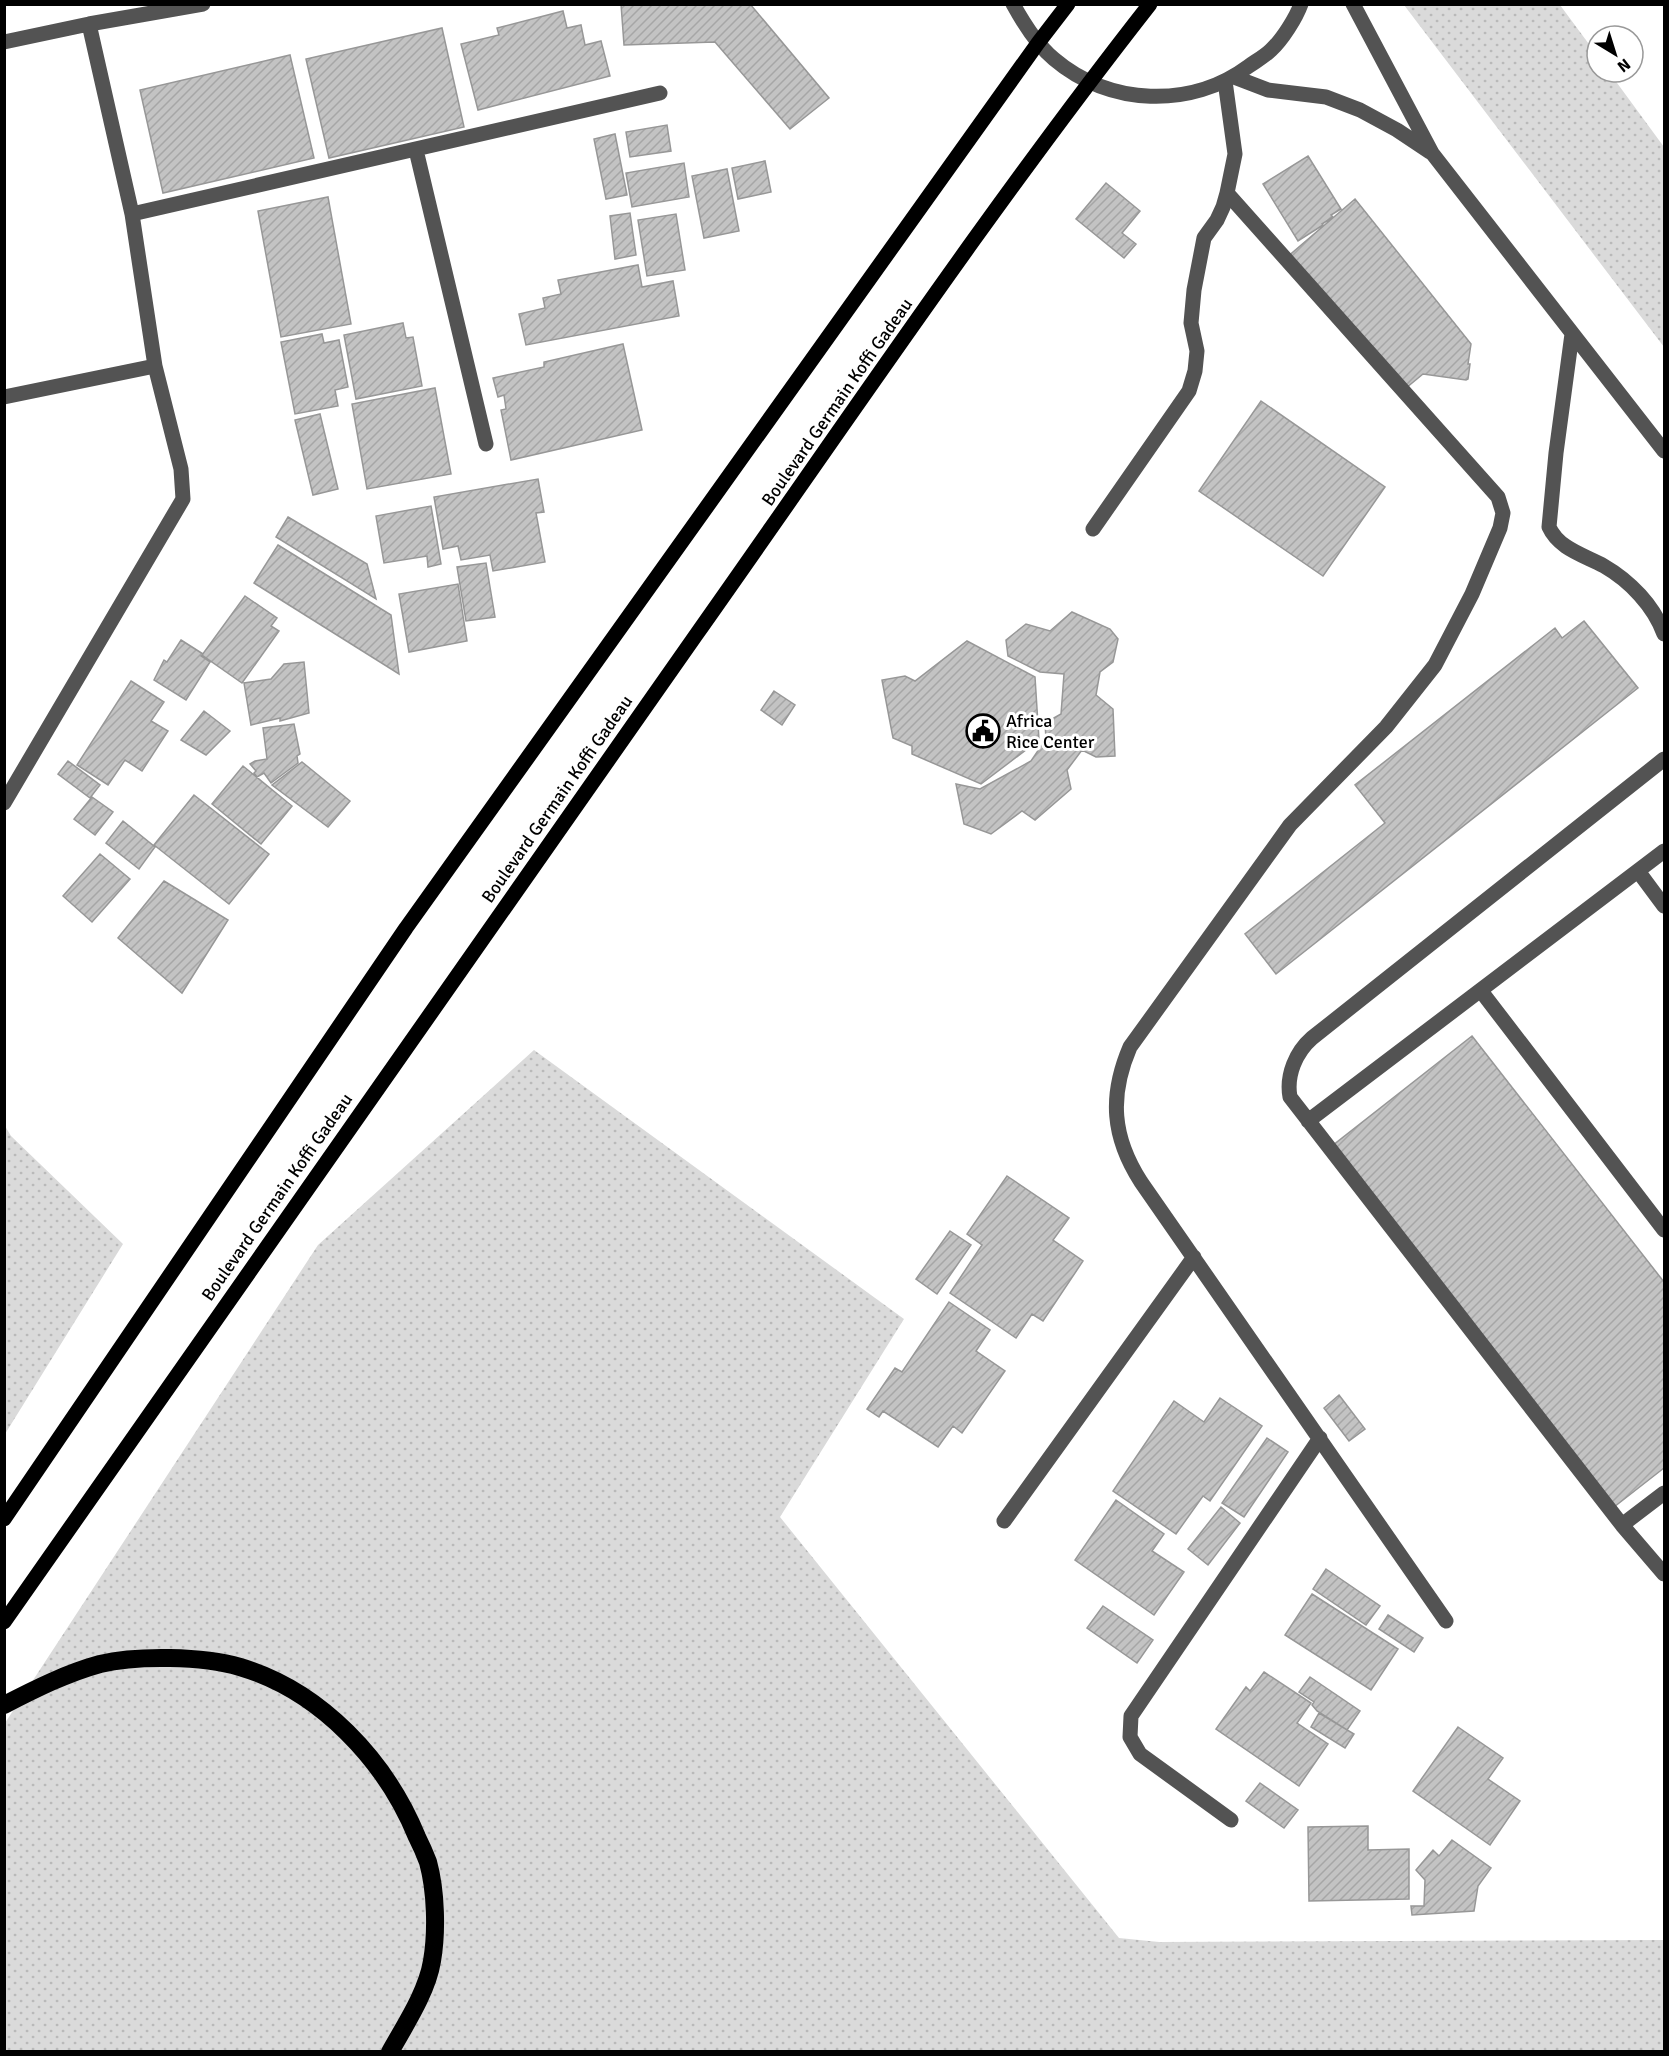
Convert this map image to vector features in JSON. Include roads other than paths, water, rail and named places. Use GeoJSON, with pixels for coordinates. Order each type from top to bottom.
{"type":"FeatureCollection","features":[{"type":"Feature","properties":{"kind":"highway"},"geometry":{"type":"LineString","coordinates":[[4,1705],[44,1685],[101,1664],[146,1659],[193,1659],[239,1667],[282,1684],[327,1714],[364,1749],[406,1810],[428,1862],[435,1912],[432,1963],[417,2005],[390,2052]]}},
{"type":"Feature","properties":{"kind":"main road"},"geometry":{"type":"LineString","coordinates":[[4,1519],[406,928],[1068,4]]}},
{"type":"Feature","properties":{"kind":"main road","name":"Boulevard Germain Koffi Gadeau"},"geometry":{"type":"LineString","coordinates":[[4,1622],[451,982],[949,276],[1089,82],[1150,4]]}},
{"type":"Feature","properties":{"kind":"street"},"geometry":{"type":"LineString","coordinates":[[4,42],[202,4]]}},
{"type":"Feature","properties":{"kind":"street"},"geometry":{"type":"LineString","coordinates":[[1013,4],[1038,43],[1070,71],[1089,82],[1125,94],[1163,97],[1201,91],[1229,79],[1271,50],[1298,14],[1301,4]]}},
{"type":"Feature","properties":{"kind":"street"},"geometry":{"type":"LineString","coordinates":[[1353,4],[1432,153],[1665,451]]}},
{"type":"Feature","properties":{"kind":"street"},"geometry":{"type":"LineString","coordinates":[[4,803],[183,499],[181,469],[155,366],[132,214],[89,24]]}},
{"type":"Feature","properties":{"kind":"street"},"geometry":{"type":"LineString","coordinates":[[1229,79],[1268,90],[1326,97],[1360,110],[1397,130],[1432,153]]}},
{"type":"Feature","properties":{"kind":"street"},"geometry":{"type":"LineString","coordinates":[[1093,529],[1189,391],[1196,371],[1197,351],[1191,323],[1194,290],[1204,238],[1217,220],[1227,193],[1235,154],[1229,79]]}},
{"type":"Feature","properties":{"kind":"street"},"geometry":{"type":"LineString","coordinates":[[132,214],[660,93]]}},
{"type":"Feature","properties":{"kind":"street"},"geometry":{"type":"LineString","coordinates":[[416,150],[486,444]]}},
{"type":"Feature","properties":{"kind":"street"},"geometry":{"type":"LineString","coordinates":[[1227,193],[1498,497],[1503,513],[1500,528],[1472,594],[1435,665],[1386,728],[1290,825],[1130,1047],[1118,1080],[1116,1106],[1121,1146],[1129,1163],[1446,1621]]}},
{"type":"Feature","properties":{"kind":"street"},"geometry":{"type":"LineString","coordinates":[[1572,334],[1548,527],[1552,535],[1560,542],[1607,568],[1639,593],[1665,634]]}},
{"type":"Feature","properties":{"kind":"street"},"geometry":{"type":"LineString","coordinates":[[4,397],[155,366]]}},
{"type":"Feature","properties":{"kind":"street"},"geometry":{"type":"LineString","coordinates":[[1665,759],[1304,1045],[1292,1069],[1288,1090],[1290,1097],[1308,1121],[1622,1525],[1665,1574]]}},
{"type":"Feature","properties":{"kind":"street"},"geometry":{"type":"LineString","coordinates":[[1308,1121],[1665,851]]}},
{"type":"Feature","properties":{"kind":"street"},"geometry":{"type":"LineString","coordinates":[[1638,871],[1665,906]]}},
{"type":"Feature","properties":{"kind":"street"},"geometry":{"type":"LineString","coordinates":[[1481,991],[1665,1230]]}},
{"type":"Feature","properties":{"kind":"street"},"geometry":{"type":"LineString","coordinates":[[1004,1521],[1194,1257]]}},
{"type":"Feature","properties":{"kind":"street"},"geometry":{"type":"LineString","coordinates":[[1231,1820],[1140,1754],[1130,1737],[1131,1716],[1320,1438]]}},
{"type":"Feature","properties":{"kind":"street"},"geometry":{"type":"LineString","coordinates":[[1622,1525],[1665,1493]]}},
{"type":"Feature","properties":{"kind":"place","name":"Africa Rice Center"},"geometry":{"type":"Point","coordinates":[983,731]}}]}
